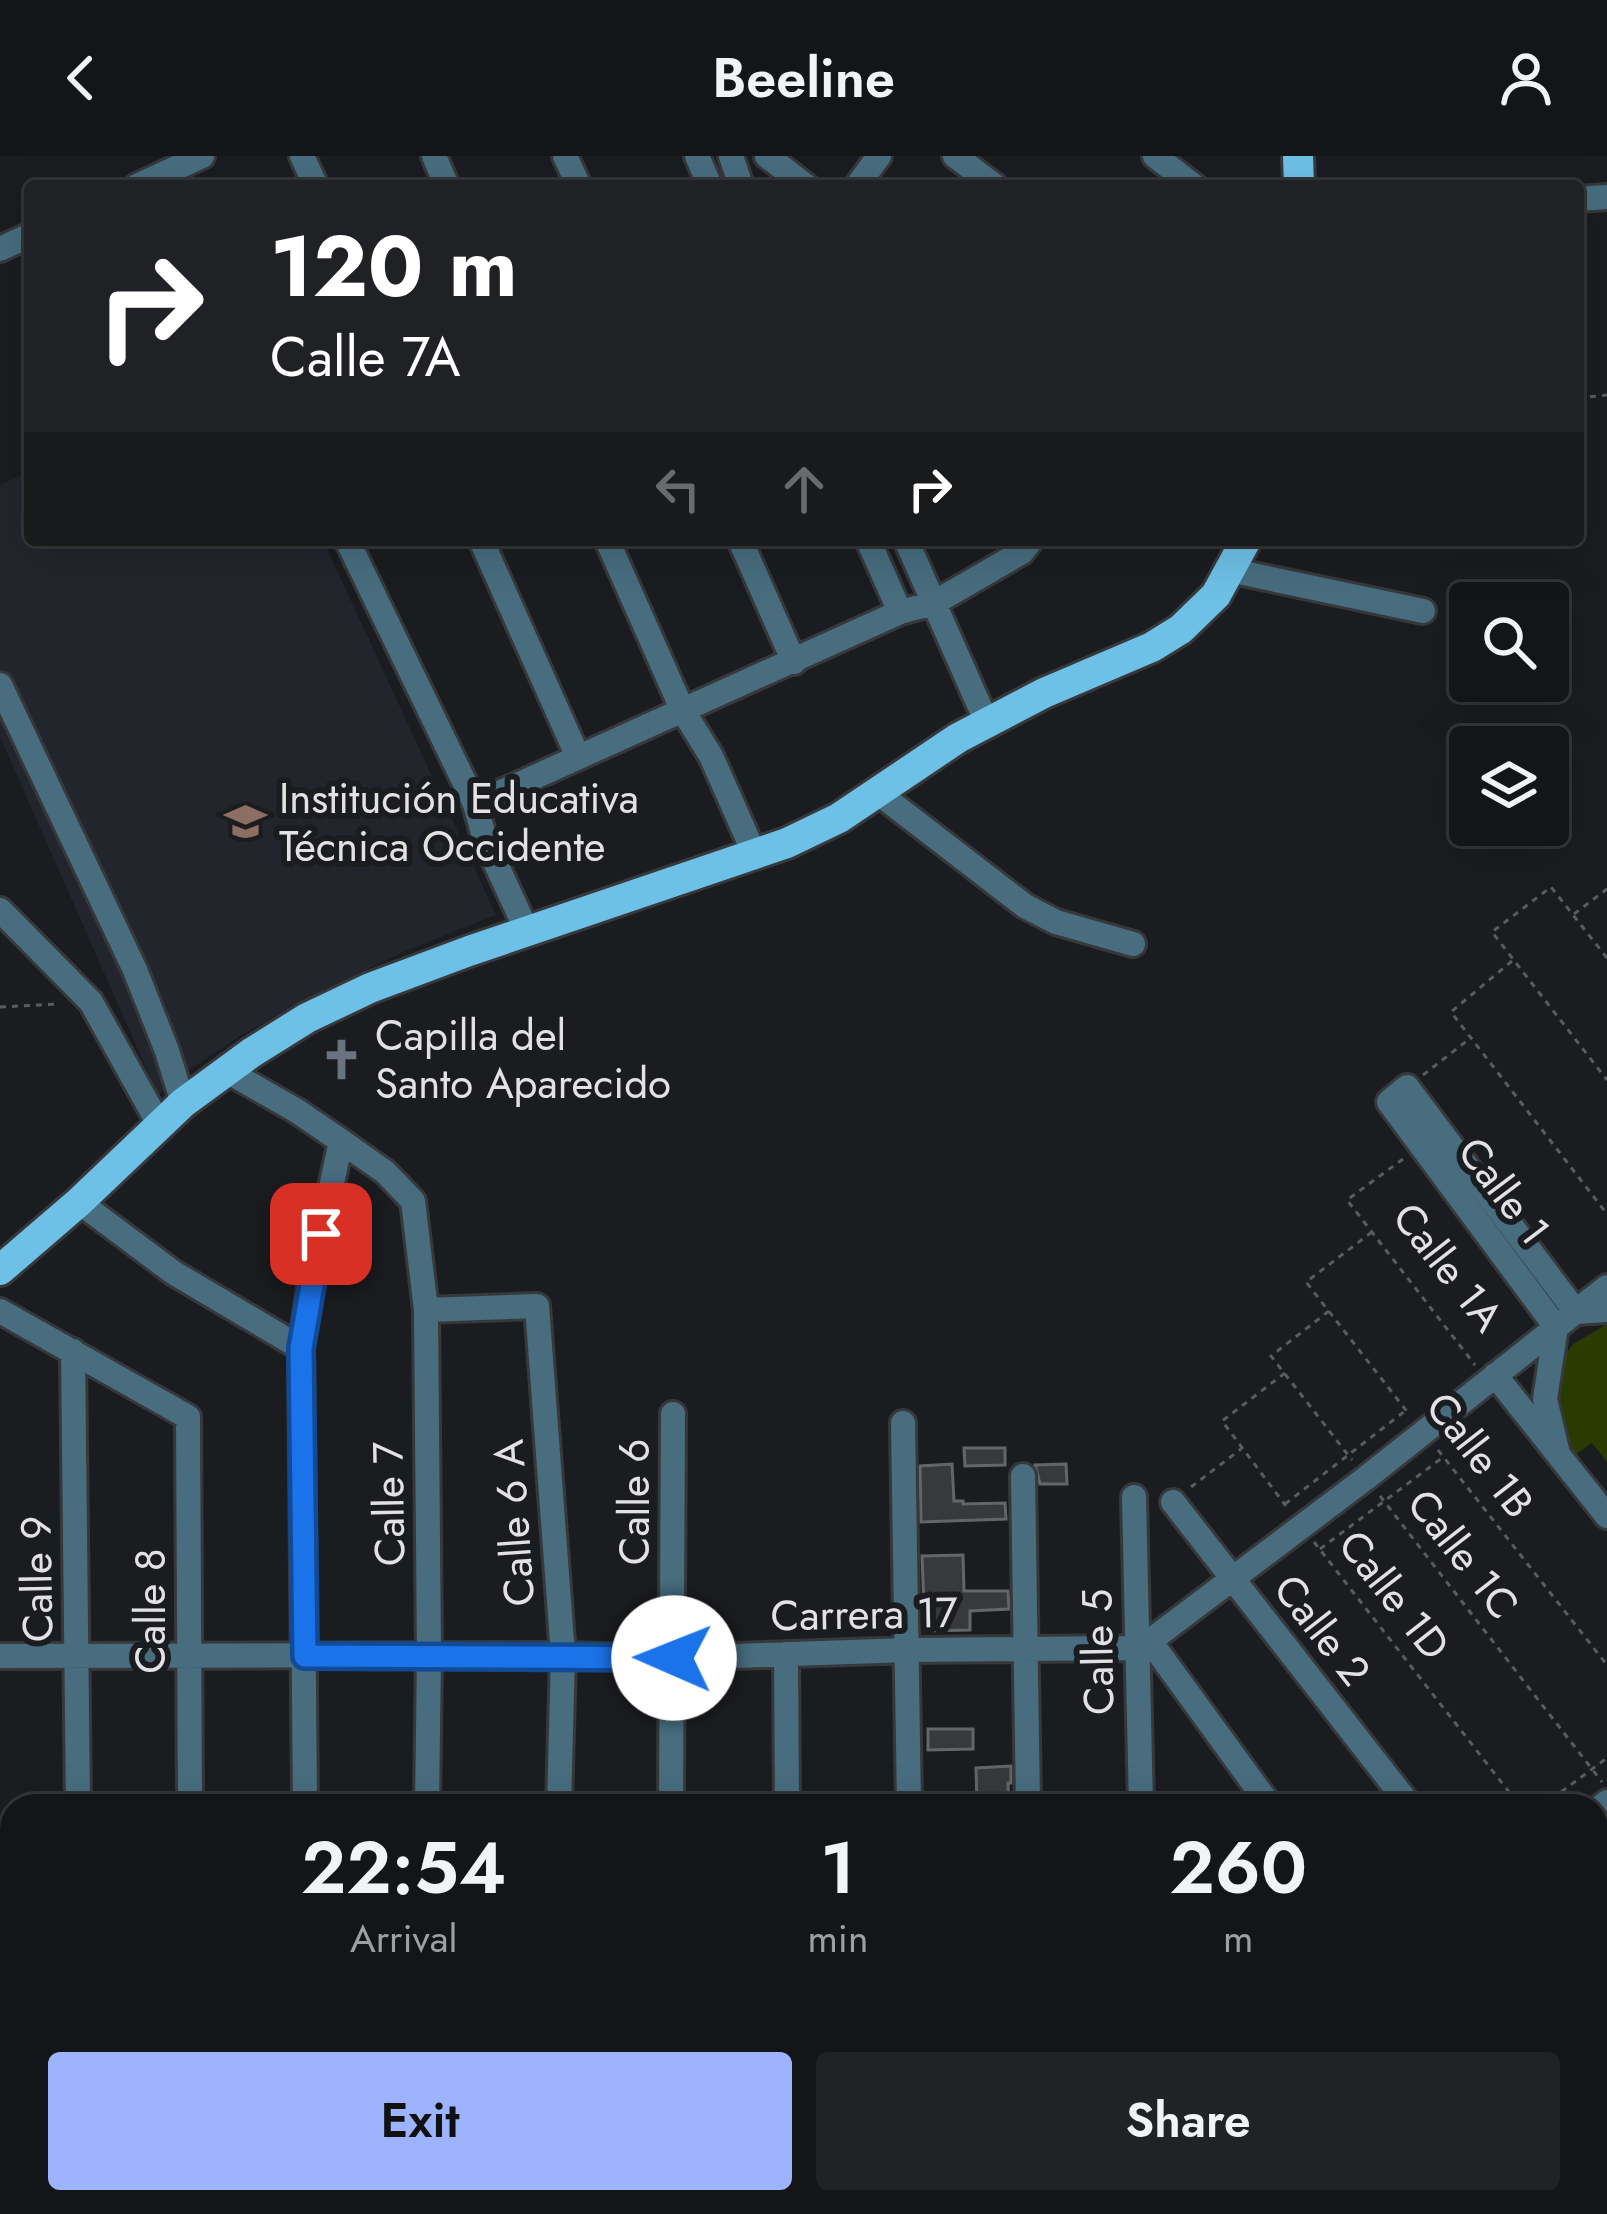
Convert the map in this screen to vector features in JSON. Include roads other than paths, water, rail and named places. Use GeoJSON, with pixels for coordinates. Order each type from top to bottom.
{"type":"FeatureCollection","features":[{"type":"Feature","properties":{"kind":"main road"},"geometry":{"type":"LineString","coordinates":[[0,1270],[183,1103],[307,1018],[370,988],[526,929],[787,843],[839,818],[958,738],[1181,629],[1216,595],[1243,546]]}},
{"type":"Feature","properties":{"kind":"street"},"geometry":{"type":"LineString","coordinates":[[175,170],[202,156]]}},
{"type":"Feature","properties":{"kind":"street"},"geometry":{"type":"LineString","coordinates":[[767,156],[798,180]]}},
{"type":"Feature","properties":{"kind":"street"},"geometry":{"type":"LineString","coordinates":[[955,156],[987,180]]}},
{"type":"Feature","properties":{"kind":"street"},"geometry":{"type":"LineString","coordinates":[[1155,156],[1186,180]]}},
{"type":"Feature","properties":{"kind":"street"},"geometry":{"type":"LineString","coordinates":[[350,546],[475,804],[485,840],[526,929]]}},
{"type":"Feature","properties":{"kind":"street"},"geometry":{"type":"LineString","coordinates":[[484,546],[578,757]]}},
{"type":"Feature","properties":{"kind":"street"},"geometry":{"type":"LineString","coordinates":[[610,546],[682,709],[711,755],[754,853]]}},
{"type":"Feature","properties":{"kind":"street"},"geometry":{"type":"LineString","coordinates":[[743,546],[794,662]]}},
{"type":"Feature","properties":{"kind":"street"},"geometry":{"type":"LineString","coordinates":[[871,546],[900,612]]}},
{"type":"Feature","properties":{"kind":"street"},"geometry":{"type":"LineString","coordinates":[[909,546],[986,723]]}},
{"type":"Feature","properties":{"kind":"street"},"geometry":{"type":"LineString","coordinates":[[475,804],[900,612],[934,603],[1026,546]]}},
{"type":"Feature","properties":{"kind":"street"},"geometry":{"type":"LineString","coordinates":[[1229,570],[1424,611]]}},
{"type":"Feature","properties":{"kind":"street"},"geometry":{"type":"LineString","coordinates":[[0,685],[135,970],[183,1103]]}},
{"type":"Feature","properties":{"kind":"street"},"geometry":{"type":"LineString","coordinates":[[877,792],[1025,906],[1056,922],[1133,944]]}},
{"type":"Feature","properties":{"kind":"street"},"geometry":{"type":"LineString","coordinates":[[0,910],[91,1002],[160,1126]]}},
{"type":"Feature","properties":{"kind":"street"},"geometry":{"type":"LineString","coordinates":[[227,1071],[341,1142],[301,1348],[305,1794]]}},
{"type":"Feature","properties":{"kind":"street","name":"Calle 1"},"geometry":{"type":"LineString","coordinates":[[1398,1095],[1566,1319],[1421,1145],[1398,1095]]}},
{"type":"Feature","properties":{"kind":"street","name":"Calle 7"},"geometry":{"type":"LineString","coordinates":[[341,1142],[385,1172],[413,1201],[426,1310],[427,1794]]}},
{"type":"Feature","properties":{"kind":"street"},"geometry":{"type":"LineString","coordinates":[[79,1202],[175,1273],[301,1348]]}},
{"type":"Feature","properties":{"kind":"street"},"geometry":{"type":"LineString","coordinates":[[1261,1794],[1144,1645],[1303,1527],[1607,1287]]}},
{"type":"Feature","properties":{"kind":"street","name":"Calle 6 A"},"geometry":{"type":"LineString","coordinates":[[426,1310],[537,1306],[563,1655],[559,1794]]}},
{"type":"Feature","properties":{"kind":"street"},"geometry":{"type":"LineString","coordinates":[[1566,1319],[1607,1310]]}},
{"type":"Feature","properties":{"kind":"street"},"geometry":{"type":"LineString","coordinates":[[0,1311],[73,1351]]}},
{"type":"Feature","properties":{"kind":"street"},"geometry":{"type":"LineString","coordinates":[[1558,1454],[1545,1399],[1566,1319]]}},
{"type":"Feature","properties":{"kind":"street","name":"Calle 8"},"geometry":{"type":"LineString","coordinates":[[73,1351],[188,1417],[190,1794]]}},
{"type":"Feature","properties":{"kind":"street","name":"Calle 9"},"geometry":{"type":"LineString","coordinates":[[73,1351],[78,1794]]}},
{"type":"Feature","properties":{"kind":"street","name":"Calle 1A"},"geometry":{"type":"LineString","coordinates":[[1491,1378],[1607,1516]]}},
{"type":"Feature","properties":{"kind":"street","name":"Calle 6"},"geometry":{"type":"LineString","coordinates":[[671,1794],[673,1414]]}},
{"type":"Feature","properties":{"kind":"street"},"geometry":{"type":"LineString","coordinates":[[903,1423],[909,1794]]}},
{"type":"Feature","properties":{"kind":"street"},"geometry":{"type":"LineString","coordinates":[[1023,1476],[1028,1794]]}},
{"type":"Feature","properties":{"kind":"street","name":"Calle 5"},"geometry":{"type":"LineString","coordinates":[[1134,1497],[1144,1645],[1141,1794]]}},
{"type":"Feature","properties":{"kind":"street","name":"Calle 2"},"geometry":{"type":"LineString","coordinates":[[1173,1502],[1401,1794]]}},
{"type":"Feature","properties":{"kind":"street","name":"Carrera 17"},"geometry":{"type":"LineString","coordinates":[[0,1656],[674,1658],[1144,1645]]}},
{"type":"Feature","properties":{"kind":"street"},"geometry":{"type":"LineString","coordinates":[[786,1654],[787,1794]]}},
{"type":"Feature","properties":{"kind":"place","name":"Institución Educativa Técnica Occidente"},"geometry":{"type":"Point","coordinates":[245,822]}},
{"type":"Feature","properties":{"kind":"place","name":"Capilla del Santo Aparecido"},"geometry":{"type":"Point","coordinates":[341,1059]}}]}
